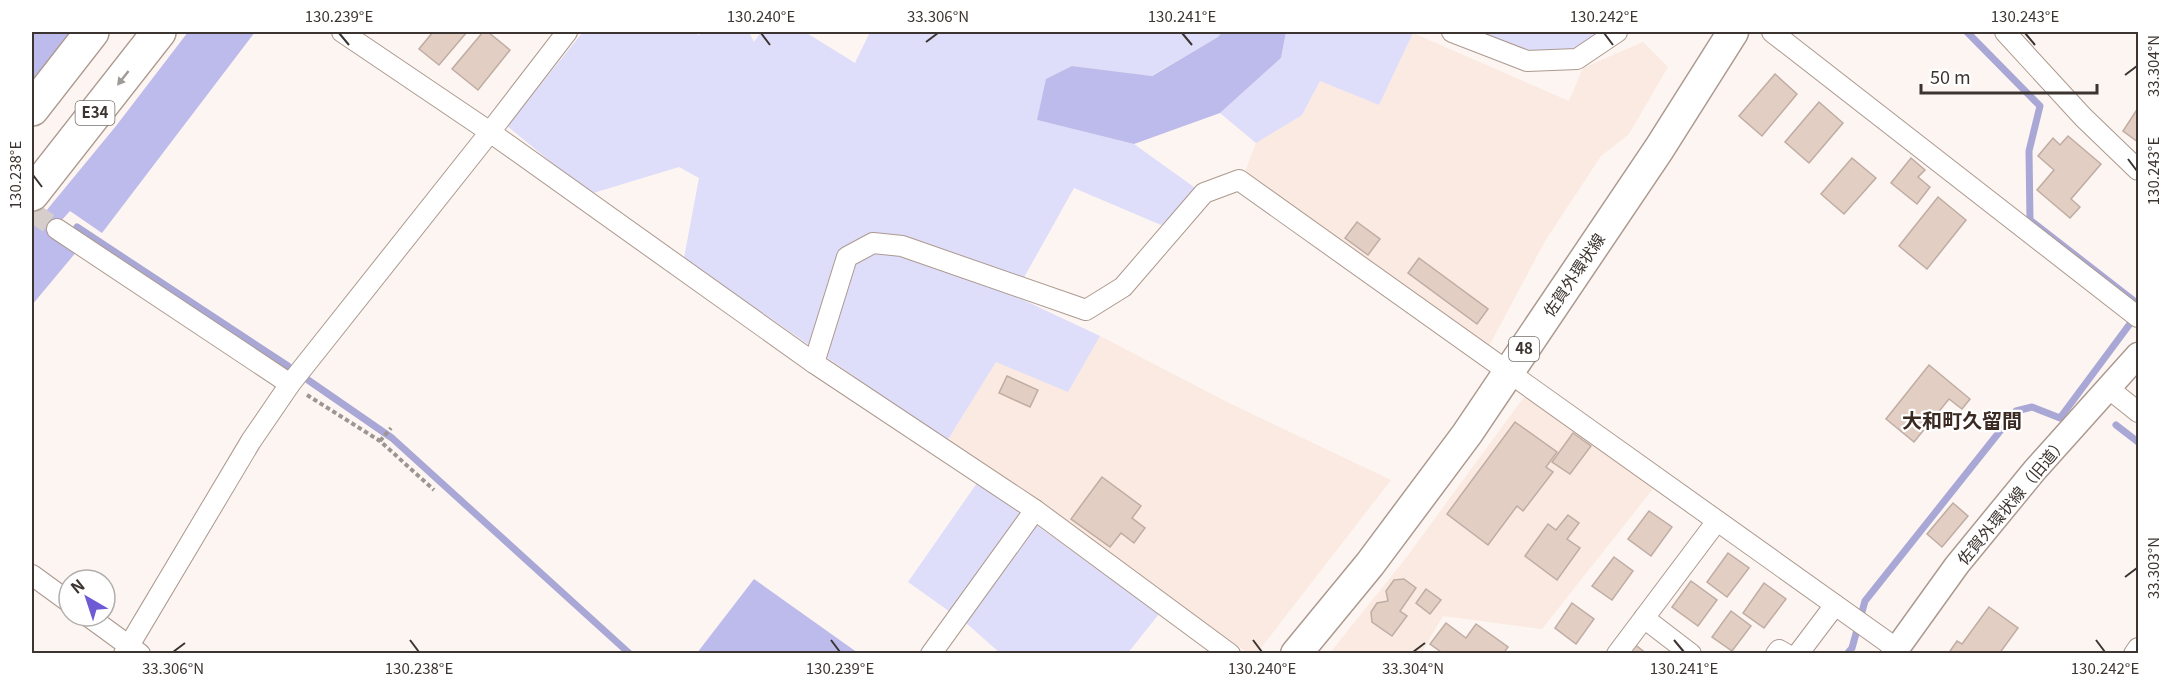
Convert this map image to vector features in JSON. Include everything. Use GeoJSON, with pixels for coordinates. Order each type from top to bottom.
{"type":"FeatureCollection","features":[{"type":"Feature","properties":{"kind":"highway"},"geometry":{"type":"LineString","coordinates":[[32,109],[92,32]]}},
{"type":"Feature","properties":{"kind":"highway","name":"E34"},"geometry":{"type":"LineString","coordinates":[[32,194],[159,32]]}},
{"type":"Feature","properties":{"kind":"main road","name":"佐賀外環状線"},"geometry":{"type":"LineString","coordinates":[[1296,654],[1370,564],[1467,434],[1659,149],[1733,32]]}},
{"type":"Feature","properties":{"kind":"street"},"geometry":{"type":"LineString","coordinates":[[342,32],[490,132],[814,363],[1035,510],[1230,654]]}},
{"type":"Feature","properties":{"kind":"street"},"geometry":{"type":"LineString","coordinates":[[103,628],[131,651],[250,441],[290,384],[567,32]]}},
{"type":"Feature","properties":{"kind":"street"},"geometry":{"type":"LineString","coordinates":[[1452,32],[1527,61],[1577,59],[1617,32]]}},
{"type":"Feature","properties":{"kind":"street"},"geometry":{"type":"LineString","coordinates":[[1772,32],[2134,314]]}},
{"type":"Feature","properties":{"kind":"street"},"geometry":{"type":"LineString","coordinates":[[2005,32],[2083,117],[2139,170]]}},
{"type":"Feature","properties":{"kind":"street"},"geometry":{"type":"LineString","coordinates":[[814,363],[847,257],[873,243],[902,246],[1086,310],[1123,287],[1204,193],[1239,180],[1874,632],[1895,651]]}},
{"type":"Feature","properties":{"kind":"street"},"geometry":{"type":"LineString","coordinates":[[57,229],[290,384]]}},
{"type":"Feature","properties":{"kind":"street","name":"佐賀外環状線（旧道）"},"geometry":{"type":"LineString","coordinates":[[1895,651],[1964,556],[2034,471],[2139,355]]}},
{"type":"Feature","properties":{"kind":"street"},"geometry":{"type":"LineString","coordinates":[[2108,388],[2139,412]]}},
{"type":"Feature","properties":{"kind":"street"},"geometry":{"type":"LineString","coordinates":[[931,654],[1035,510]]}},
{"type":"Feature","properties":{"kind":"street"},"geometry":{"type":"LineString","coordinates":[[1617,654],[1717,521]]}},
{"type":"Feature","properties":{"kind":"street"},"geometry":{"type":"LineString","coordinates":[[32,575],[57,593]]}},
{"type":"Feature","properties":{"kind":"street"},"geometry":{"type":"LineString","coordinates":[[1798,654],[1840,609]]}},
{"type":"Feature","properties":{"kind":"street"},"geometry":{"type":"LineString","coordinates":[[1644,618],[1691,654]]}},
{"type":"Feature","properties":{"kind":"street"},"geometry":{"type":"LineString","coordinates":[[2134,654],[2139,648]]}},
{"type":"Feature","properties":{"kind":"street"},"geometry":{"type":"LineString","coordinates":[[1776,654],[1779,650],[1786,654]]}},
{"type":"Feature","properties":{"kind":"path"},"geometry":{"type":"LineString","coordinates":[[290,384],[380,441],[434,490]]}},
{"type":"Feature","properties":{"kind":"path"},"geometry":{"type":"LineString","coordinates":[[380,441],[391,428]]}},
{"type":"Feature","properties":{"kind":"shaded area"},"geometry":{"type":"Polygon","coordinates":[[[32,32],[77,32],[32,88],[32,32]]]}},
{"type":"Feature","properties":{"kind":"shaded area"},"geometry":{"type":"Polygon","coordinates":[[[188,32],[255,32],[102,233],[70,211],[50,233],[77,251],[32,305],[32,228],[116,126],[188,32]]]}},
{"type":"Feature","properties":{"kind":"shaded area"},"geometry":{"type":"Polygon","coordinates":[[[583,32],[695,32],[698,35],[707,32],[749,32],[754,42],[761,32],[805,32],[855,63],[870,32],[1222,32],[1218,37],[1151,76],[1072,66],[1037,120],[1134,144],[1198,190],[1161,225],[1074,188],[1022,281],[891,238],[1100,336],[1068,392],[996,362],[947,441],[684,258],[699,178],[679,167],[590,194],[507,126],[583,32]]]}},
{"type":"Feature","properties":{"kind":"shaded area"},"geometry":{"type":"Polygon","coordinates":[[[1222,32],[1286,32],[1281,58],[1220,113],[1134,144],[1037,120],[1046,79],[1072,66],[1152,76],[1218,37],[1222,32]]]}},
{"type":"Feature","properties":{"kind":"shaded area"},"geometry":{"type":"Polygon","coordinates":[[[1286,32],[1413,33],[1379,105],[1320,81],[1302,115],[1256,143],[1220,113],[1281,58],[1286,32]]]}},
{"type":"Feature","properties":{"kind":"shaded area"},"geometry":{"type":"Polygon","coordinates":[[[1475,32],[1603,32],[1574,51],[1523,50],[1475,32]]]}},
{"type":"Feature","properties":{"kind":"shaded area"},"geometry":{"type":"Polygon","coordinates":[[[1413,33],[1569,101],[1583,68],[1643,42],[1668,67],[1629,134],[1601,156],[1545,241],[1488,348],[1243,177],[1256,143],[1302,115],[1320,81],[1379,105],[1413,33]]]}},
{"type":"Feature","properties":{"kind":"shaded area"},"geometry":{"type":"Polygon","coordinates":[[[1100,336],[1227,402],[1391,480],[1257,653],[1248,653],[947,441],[996,362],[1068,391],[1100,336]]]}},
{"type":"Feature","properties":{"kind":"shaded area"},"geometry":{"type":"Polygon","coordinates":[[[1524,397],[1656,485],[1542,629],[1443,616],[1421,653],[1329,654],[1406,558],[1524,397]]]}},
{"type":"Feature","properties":{"kind":"shaded area"},"geometry":{"type":"Polygon","coordinates":[[[977,483],[1025,517],[953,614],[908,582],[977,483]]]}},
{"type":"Feature","properties":{"kind":"shaded area"},"geometry":{"type":"Polygon","coordinates":[[[1035,524],[1159,614],[1127,654],[1000,653],[965,622],[1035,524]]]}},
{"type":"Feature","properties":{"kind":"shaded area"},"geometry":{"type":"Polygon","coordinates":[[[754,579],[858,653],[697,653],[754,579]]]}},
{"type":"Feature","properties":{"kind":"building"},"geometry":{"type":"Polygon","coordinates":[[[433,32],[467,32],[439,65],[419,49],[433,32]]]}},
{"type":"Feature","properties":{"kind":"building"},"geometry":{"type":"Polygon","coordinates":[[[483,32],[488,32],[510,50],[478,90],[452,69],[483,32]]]}},
{"type":"Feature","properties":{"kind":"building"},"geometry":{"type":"Polygon","coordinates":[[[1775,74],[1797,94],[1762,136],[1739,116],[1775,74]]]}},
{"type":"Feature","properties":{"kind":"building"},"geometry":{"type":"Polygon","coordinates":[[[1819,102],[1843,123],[1809,163],[1785,142],[1819,102]]]}},
{"type":"Feature","properties":{"kind":"building"},"geometry":{"type":"Polygon","coordinates":[[[2138,108],[2138,142],[2123,131],[2138,108]]]}},
{"type":"Feature","properties":{"kind":"building"},"geometry":{"type":"Polygon","coordinates":[[[2068,136],[2101,164],[2071,199],[2080,207],[2070,218],[2037,190],[2054,170],[2038,156],[2053,138],[2060,145],[2068,136]]]}},
{"type":"Feature","properties":{"kind":"building"},"geometry":{"type":"Polygon","coordinates":[[[1852,158],[1876,178],[1844,214],[1821,194],[1852,158]]]}},
{"type":"Feature","properties":{"kind":"building"},"geometry":{"type":"Polygon","coordinates":[[[1911,158],[1925,170],[1918,177],[1930,187],[1917,204],[1891,183],[1911,158]]]}},
{"type":"Feature","properties":{"kind":"building"},"geometry":{"type":"Polygon","coordinates":[[[1938,197],[1966,220],[1927,269],[1899,246],[1938,197]]]}},
{"type":"Feature","properties":{"kind":"building"},"geometry":{"type":"Polygon","coordinates":[[[1357,222],[1380,239],[1368,255],[1345,238],[1357,222]]]}},
{"type":"Feature","properties":{"kind":"building"},"geometry":{"type":"Polygon","coordinates":[[[1419,258],[1488,309],[1477,324],[1408,273],[1419,258]]]}},
{"type":"Feature","properties":{"kind":"building"},"geometry":{"type":"Polygon","coordinates":[[[1929,365],[1970,399],[1962,409],[1949,399],[1914,442],[1886,419],[1929,365]]]}},
{"type":"Feature","properties":{"kind":"building"},"geometry":{"type":"Polygon","coordinates":[[[1007,376],[1038,390],[1030,407],[999,393],[1007,376]]]}},
{"type":"Feature","properties":{"kind":"building"},"geometry":{"type":"Polygon","coordinates":[[[1515,422],[1557,452],[1546,467],[1553,472],[1523,511],[1517,506],[1488,545],[1447,514],[1515,422]]]}},
{"type":"Feature","properties":{"kind":"building"},"geometry":{"type":"Polygon","coordinates":[[[1573,433],[1591,446],[1570,474],[1552,462],[1573,433]]]}},
{"type":"Feature","properties":{"kind":"building"},"geometry":{"type":"Polygon","coordinates":[[[1102,477],[1141,506],[1132,518],[1145,528],[1134,543],[1121,533],[1110,547],[1071,519],[1102,477]]]}},
{"type":"Feature","properties":{"kind":"building"},"geometry":{"type":"Polygon","coordinates":[[[1953,503],[1968,516],[1942,547],[1927,534],[1953,503]]]}},
{"type":"Feature","properties":{"kind":"building"},"geometry":{"type":"Polygon","coordinates":[[[1649,511],[1672,527],[1651,556],[1628,539],[1649,511]]]}},
{"type":"Feature","properties":{"kind":"building"},"geometry":{"type":"Polygon","coordinates":[[[1568,515],[1579,523],[1567,539],[1580,548],[1557,580],[1525,556],[1548,524],[1556,530],[1568,515]]]}},
{"type":"Feature","properties":{"kind":"building"},"geometry":{"type":"Polygon","coordinates":[[[1728,553],[1749,568],[1727,597],[1707,582],[1728,553]]]}},
{"type":"Feature","properties":{"kind":"building"},"geometry":{"type":"Polygon","coordinates":[[[1614,557],[1633,571],[1612,600],[1592,586],[1614,557]]]}},
{"type":"Feature","properties":{"kind":"building"},"geometry":{"type":"Polygon","coordinates":[[[1404,579],[1416,588],[1400,611],[1407,616],[1392,636],[1372,622],[1371,612],[1377,603],[1388,601],[1386,591],[1394,580],[1404,579]]]}},
{"type":"Feature","properties":{"kind":"building"},"geometry":{"type":"Polygon","coordinates":[[[1691,581],[1717,600],[1698,626],[1672,607],[1691,581]]]}},
{"type":"Feature","properties":{"kind":"building"},"geometry":{"type":"Polygon","coordinates":[[[1764,583],[1786,599],[1764,628],[1743,613],[1764,583]]]}},
{"type":"Feature","properties":{"kind":"building"},"geometry":{"type":"Polygon","coordinates":[[[1426,589],[1441,600],[1430,614],[1416,603],[1426,589]]]}},
{"type":"Feature","properties":{"kind":"building"},"geometry":{"type":"Polygon","coordinates":[[[1572,603],[1594,619],[1576,644],[1555,628],[1572,603]]]}},
{"type":"Feature","properties":{"kind":"building"},"geometry":{"type":"Polygon","coordinates":[[[1989,607],[2018,628],[1999,654],[1948,654],[1957,641],[1962,644],[1989,607]]]}},
{"type":"Feature","properties":{"kind":"building"},"geometry":{"type":"Polygon","coordinates":[[[1731,611],[1751,626],[1732,651],[1712,637],[1731,611]]]}},
{"type":"Feature","properties":{"kind":"building"},"geometry":{"type":"Polygon","coordinates":[[[1446,623],[1466,638],[1476,624],[1508,647],[1503,654],[1444,654],[1430,644],[1446,623]]]}},
{"type":"Feature","properties":{"kind":"building"},"geometry":{"type":"Polygon","coordinates":[[[1633,643],[1647,654],[1626,654],[1633,643]]]}},
{"type":"Feature","properties":{"kind":"waterway"},"geometry":{"type":"LineString","coordinates":[[1967,32],[2040,106],[2029,151],[2030,220],[2138,304]]}},
{"type":"Feature","properties":{"kind":"waterway"},"geometry":{"type":"LineString","coordinates":[[77,227],[288,366]]}},
{"type":"Feature","properties":{"kind":"waterway"},"geometry":{"type":"LineString","coordinates":[[1847,654],[1852,648],[1865,601],[2016,411],[2032,407],[2060,418],[2135,317]]}},
{"type":"Feature","properties":{"kind":"waterway"},"geometry":{"type":"LineString","coordinates":[[308,380],[392,438],[630,654]]}},
{"type":"Feature","properties":{"kind":"waterway"},"geometry":{"type":"LineString","coordinates":[[2116,425],[2138,442]]}},
{"type":"Feature","properties":{"kind":"tunnel"},"geometry":{"type":"LineString","coordinates":[[32,212],[57,229]]}},
{"type":"Feature","properties":{"kind":"district","name":"大和町久留間"},"geometry":{"type":"Point","coordinates":[1962,421]}}]}
